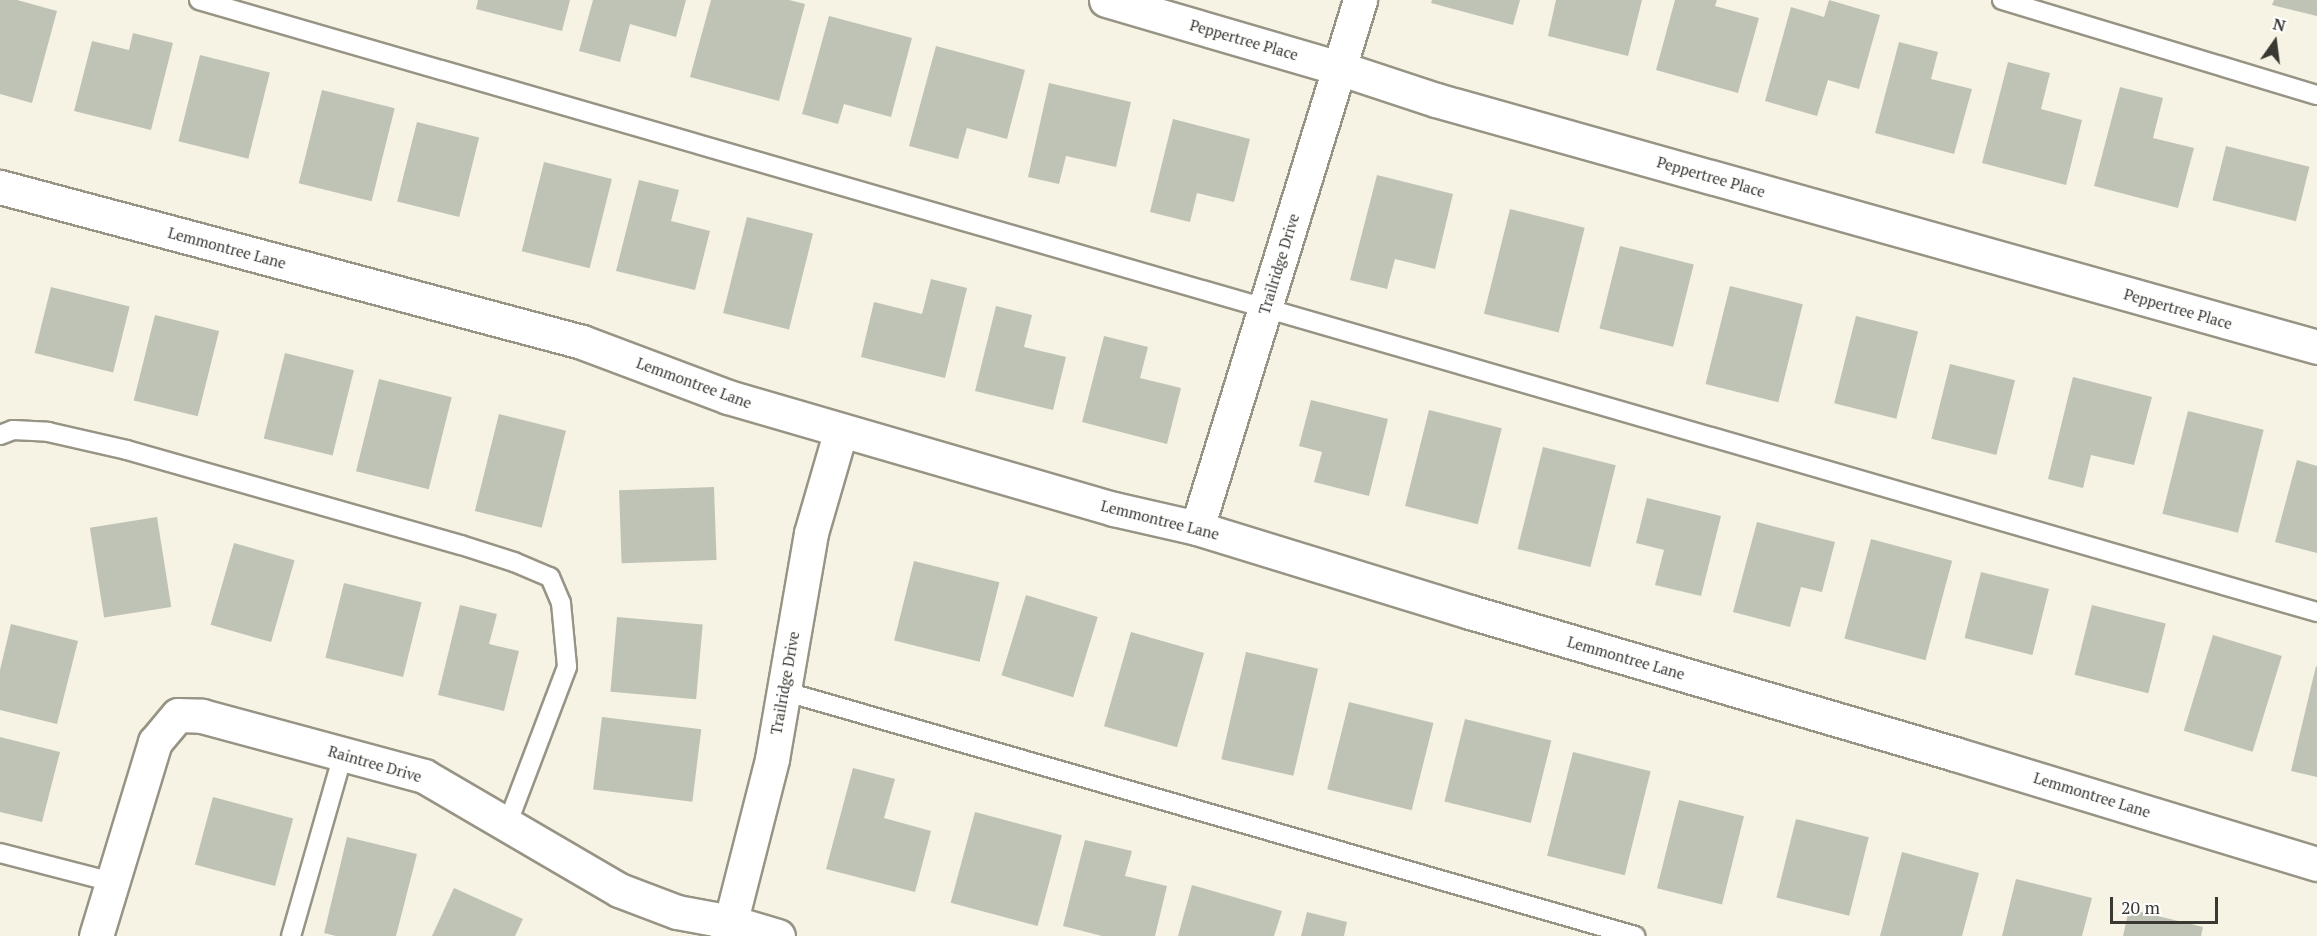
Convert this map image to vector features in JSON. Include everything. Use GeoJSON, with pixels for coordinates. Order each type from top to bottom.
{"type":"FeatureCollection","features":[{"type":"Feature","properties":{"kind":"street","name":"Peppertree Place"},"geometry":{"type":"LineString","coordinates":[[1106,0],[1339,68],[1448,104],[2317,347]]}},
{"type":"Feature","properties":{"kind":"street","name":"Trailridge Drive"},"geometry":{"type":"LineString","coordinates":[[1197,528],[1360,0]]}},
{"type":"Feature","properties":{"kind":"street","name":"Lemmontree Lane"},"geometry":{"type":"LineString","coordinates":[[0,187],[582,342],[728,397],[1114,509],[1197,528],[1470,612],[1955,754],[2317,864]]}},
{"type":"Feature","properties":{"kind":"street","name":"Trailridge Drive"},"geometry":{"type":"LineString","coordinates":[[729,929],[772,759],[811,533],[841,430]]}},
{"type":"Feature","properties":{"kind":"street","name":"Raintree Drive"},"geometry":{"type":"LineString","coordinates":[[96,936],[155,742],[178,715],[202,716],[424,776],[619,891],[729,929],[777,936]]}},
{"type":"Feature","properties":{"kind":"lane"},"geometry":{"type":"LineString","coordinates":[[199,0],[2317,612]]}},
{"type":"Feature","properties":{"kind":"lane"},"geometry":{"type":"LineString","coordinates":[[2002,0],[2317,95]]}},
{"type":"Feature","properties":{"kind":"lane"},"geometry":{"type":"LineString","coordinates":[[0,435],[13,430],[48,432],[138,452],[482,552],[550,577],[561,603],[567,667],[547,725],[507,825]]}},
{"type":"Feature","properties":{"kind":"lane"},"geometry":{"type":"LineString","coordinates":[[783,691],[1635,936]]}},
{"type":"Feature","properties":{"kind":"lane"},"geometry":{"type":"LineString","coordinates":[[291,936],[343,755]]}},
{"type":"Feature","properties":{"kind":"lane"},"geometry":{"type":"LineString","coordinates":[[0,853],[112,882]]}},
{"type":"Feature","properties":{"kind":"building"},"geometry":{"type":"Polygon","coordinates":[[[0,0],[17,0],[57,11],[32,103],[0,94],[0,0]]]}},
{"type":"Feature","properties":{"kind":"building"},"geometry":{"type":"Polygon","coordinates":[[[478,0],[570,0],[562,31],[476,9],[478,0]]]}},
{"type":"Feature","properties":{"kind":"building"},"geometry":{"type":"Polygon","coordinates":[[[593,0],[686,0],[676,37],[630,24],[620,62],[579,51],[593,0]]]}},
{"type":"Feature","properties":{"kind":"building"},"geometry":{"type":"Polygon","coordinates":[[[711,0],[789,0],[805,4],[779,101],[690,77],[711,0]]]}},
{"type":"Feature","properties":{"kind":"building"},"geometry":{"type":"Polygon","coordinates":[[[1432,0],[1520,0],[1513,25],[1431,3],[1432,0]]]}},
{"type":"Feature","properties":{"kind":"building"},"geometry":{"type":"Polygon","coordinates":[[[1556,0],[1642,0],[1628,56],[1548,36],[1556,0]]]}},
{"type":"Feature","properties":{"kind":"building"},"geometry":{"type":"Polygon","coordinates":[[[1675,0],[1717,0],[1715,6],[1759,18],[1738,93],[1656,70],[1675,0]]]}},
{"type":"Feature","properties":{"kind":"building"},"geometry":{"type":"Polygon","coordinates":[[[1829,0],[1880,15],[1859,89],[1828,80],[1817,116],[1765,101],[1791,7],[1824,17],[1829,0]]]}},
{"type":"Feature","properties":{"kind":"building"},"geometry":{"type":"Polygon","coordinates":[[[2274,0],[2317,0],[2317,16],[2272,5],[2274,0]]]}},
{"type":"Feature","properties":{"kind":"building"},"geometry":{"type":"Polygon","coordinates":[[[829,16],[912,38],[891,117],[844,104],[838,124],[802,114],[829,16]]]}},
{"type":"Feature","properties":{"kind":"building"},"geometry":{"type":"Polygon","coordinates":[[[133,33],[173,43],[151,130],[74,111],[92,41],[129,50],[133,33]]]}},
{"type":"Feature","properties":{"kind":"building"},"geometry":{"type":"Polygon","coordinates":[[[1899,42],[1938,52],[1931,79],[1972,89],[1954,154],[1875,133],[1899,42]]]}},
{"type":"Feature","properties":{"kind":"building"},"geometry":{"type":"Polygon","coordinates":[[[936,46],[1025,70],[1007,139],[967,128],[958,159],[909,146],[936,46]]]}},
{"type":"Feature","properties":{"kind":"building"},"geometry":{"type":"Polygon","coordinates":[[[200,55],[270,72],[248,159],[178,141],[200,55]]]}},
{"type":"Feature","properties":{"kind":"building"},"geometry":{"type":"Polygon","coordinates":[[[2008,62],[2050,73],[2041,109],[2082,120],[2066,185],[1982,163],[2008,62]]]}},
{"type":"Feature","properties":{"kind":"building"},"geometry":{"type":"Polygon","coordinates":[[[1049,83],[1131,102],[1116,167],[1066,156],[1059,184],[1028,177],[1049,83]]]}},
{"type":"Feature","properties":{"kind":"building"},"geometry":{"type":"Polygon","coordinates":[[[2120,87],[2163,98],[2153,138],[2194,148],[2178,208],[2094,186],[2120,87]]]}},
{"type":"Feature","properties":{"kind":"building"},"geometry":{"type":"Polygon","coordinates":[[[322,90],[395,108],[372,201],[299,183],[322,90]]]}},
{"type":"Feature","properties":{"kind":"building"},"geometry":{"type":"Polygon","coordinates":[[[1173,119],[1250,139],[1234,202],[1197,193],[1190,222],[1150,212],[1173,119]]]}},
{"type":"Feature","properties":{"kind":"building"},"geometry":{"type":"Polygon","coordinates":[[[417,122],[479,137],[459,217],[397,202],[417,122]]]}},
{"type":"Feature","properties":{"kind":"building"},"geometry":{"type":"Polygon","coordinates":[[[2226,146],[2309,167],[2296,221],[2212,200],[2226,146]]]}},
{"type":"Feature","properties":{"kind":"building"},"geometry":{"type":"Polygon","coordinates":[[[544,162],[612,179],[590,268],[522,251],[544,162]]]}},
{"type":"Feature","properties":{"kind":"building"},"geometry":{"type":"Polygon","coordinates":[[[1377,175],[1453,194],[1435,269],[1395,259],[1387,289],[1350,280],[1377,175]]]}},
{"type":"Feature","properties":{"kind":"building"},"geometry":{"type":"Polygon","coordinates":[[[639,180],[679,190],[671,221],[710,231],[695,290],[616,271],[639,180]]]}},
{"type":"Feature","properties":{"kind":"building"},"geometry":{"type":"Polygon","coordinates":[[[1510,209],[1585,228],[1559,332],[1484,314],[1510,209]]]}},
{"type":"Feature","properties":{"kind":"building"},"geometry":{"type":"Polygon","coordinates":[[[747,217],[813,233],[789,330],[723,313],[747,217]]]}},
{"type":"Feature","properties":{"kind":"building"},"geometry":{"type":"Polygon","coordinates":[[[1620,246],[1694,264],[1673,347],[1599,328],[1620,246]]]}},
{"type":"Feature","properties":{"kind":"building"},"geometry":{"type":"Polygon","coordinates":[[[931,279],[967,288],[945,378],[861,357],[874,302],[922,314],[931,279]]]}},
{"type":"Feature","properties":{"kind":"building"},"geometry":{"type":"Polygon","coordinates":[[[1730,286],[1803,304],[1778,402],[1706,384],[1730,286]]]}},
{"type":"Feature","properties":{"kind":"building"},"geometry":{"type":"Polygon","coordinates":[[[51,287],[130,307],[113,373],[35,353],[51,287]]]}},
{"type":"Feature","properties":{"kind":"building"},"geometry":{"type":"Polygon","coordinates":[[[996,306],[1032,315],[1024,347],[1066,357],[1053,410],[975,391],[996,306]]]}},
{"type":"Feature","properties":{"kind":"building"},"geometry":{"type":"Polygon","coordinates":[[[155,315],[219,331],[198,416],[134,400],[155,315]]]}},
{"type":"Feature","properties":{"kind":"building"},"geometry":{"type":"Polygon","coordinates":[[[1856,316],[1918,331],[1896,419],[1834,403],[1856,316]]]}},
{"type":"Feature","properties":{"kind":"building"},"geometry":{"type":"Polygon","coordinates":[[[1104,336],[1148,347],[1140,378],[1181,388],[1167,444],[1082,422],[1104,336]]]}},
{"type":"Feature","properties":{"kind":"building"},"geometry":{"type":"Polygon","coordinates":[[[285,353],[354,370],[333,456],[264,438],[285,353]]]}},
{"type":"Feature","properties":{"kind":"building"},"geometry":{"type":"Polygon","coordinates":[[[1950,364],[2015,380],[1996,455],[1931,439],[1950,364]]]}},
{"type":"Feature","properties":{"kind":"building"},"geometry":{"type":"Polygon","coordinates":[[[2073,377],[2152,397],[2134,465],[2091,455],[2083,488],[2048,479],[2073,377]]]}},
{"type":"Feature","properties":{"kind":"building"},"geometry":{"type":"Polygon","coordinates":[[[379,379],[452,397],[429,489],[356,471],[379,379]]]}},
{"type":"Feature","properties":{"kind":"building"},"geometry":{"type":"Polygon","coordinates":[[[1311,400],[1388,419],[1369,496],[1314,482],[1322,452],[1299,446],[1311,400]]]}},
{"type":"Feature","properties":{"kind":"building"},"geometry":{"type":"Polygon","coordinates":[[[1429,410],[1502,428],[1478,524],[1405,506],[1429,410]]]}},
{"type":"Feature","properties":{"kind":"building"},"geometry":{"type":"Polygon","coordinates":[[[2188,411],[2264,430],[2238,533],[2162,514],[2188,411]]]}},
{"type":"Feature","properties":{"kind":"building"},"geometry":{"type":"Polygon","coordinates":[[[499,414],[566,431],[542,528],[475,511],[499,414]]]}},
{"type":"Feature","properties":{"kind":"building"},"geometry":{"type":"Polygon","coordinates":[[[1543,447],[1616,465],[1590,567],[1518,549],[1543,447]]]}},
{"type":"Feature","properties":{"kind":"building"},"geometry":{"type":"Polygon","coordinates":[[[2297,460],[2317,466],[2317,553],[2275,542],[2297,460]]]}},
{"type":"Feature","properties":{"kind":"building"},"geometry":{"type":"Polygon","coordinates":[[[714,487],[717,560],[622,563],[619,490],[714,487]]]}},
{"type":"Feature","properties":{"kind":"building"},"geometry":{"type":"Polygon","coordinates":[[[1647,498],[1721,516],[1701,596],[1655,585],[1664,550],[1636,543],[1647,498]]]}},
{"type":"Feature","properties":{"kind":"building"},"geometry":{"type":"Polygon","coordinates":[[[157,517],[171,607],[104,618],[90,528],[157,517]]]}},
{"type":"Feature","properties":{"kind":"building"},"geometry":{"type":"Polygon","coordinates":[[[1757,522],[1835,542],[1822,592],[1801,587],[1790,627],[1733,612],[1757,522]]]}},
{"type":"Feature","properties":{"kind":"building"},"geometry":{"type":"Polygon","coordinates":[[[1871,539],[1952,561],[1925,660],[1844,638],[1871,539]]]}},
{"type":"Feature","properties":{"kind":"building"},"geometry":{"type":"Polygon","coordinates":[[[234,543],[295,560],[271,642],[211,625],[234,543]]]}},
{"type":"Feature","properties":{"kind":"building"},"geometry":{"type":"Polygon","coordinates":[[[914,561],[999,582],[980,662],[894,641],[914,561]]]}},
{"type":"Feature","properties":{"kind":"building"},"geometry":{"type":"Polygon","coordinates":[[[1981,572],[2049,589],[2032,655],[1965,638],[1981,572]]]}},
{"type":"Feature","properties":{"kind":"building"},"geometry":{"type":"Polygon","coordinates":[[[344,583],[422,602],[403,677],[325,658],[344,583]]]}},
{"type":"Feature","properties":{"kind":"building"},"geometry":{"type":"Polygon","coordinates":[[[1026,595],[1098,617],[1073,697],[1001,675],[1026,595]]]}},
{"type":"Feature","properties":{"kind":"building"},"geometry":{"type":"Polygon","coordinates":[[[460,605],[497,614],[489,644],[519,651],[504,711],[438,695],[460,605]]]}},
{"type":"Feature","properties":{"kind":"building"},"geometry":{"type":"Polygon","coordinates":[[[2092,605],[2166,623],[2148,693],[2075,675],[2092,605]]]}},
{"type":"Feature","properties":{"kind":"building"},"geometry":{"type":"Polygon","coordinates":[[[617,617],[703,624],[696,699],[610,692],[617,617]]]}},
{"type":"Feature","properties":{"kind":"building"},"geometry":{"type":"Polygon","coordinates":[[[11,624],[78,641],[57,724],[0,710],[0,670],[11,624]]]}},
{"type":"Feature","properties":{"kind":"building"},"geometry":{"type":"Polygon","coordinates":[[[1131,632],[1204,653],[1177,747],[1104,726],[1131,632]]]}},
{"type":"Feature","properties":{"kind":"building"},"geometry":{"type":"Polygon","coordinates":[[[2213,635],[2282,656],[2253,752],[2184,731],[2213,635]]]}},
{"type":"Feature","properties":{"kind":"building"},"geometry":{"type":"Polygon","coordinates":[[[1246,652],[1318,669],[1293,776],[1221,759],[1246,652]]]}},
{"type":"Feature","properties":{"kind":"building"},"geometry":{"type":"Polygon","coordinates":[[[2317,667],[2317,777],[2291,771],[2317,667]]]}},
{"type":"Feature","properties":{"kind":"building"},"geometry":{"type":"Polygon","coordinates":[[[1349,702],[1433,723],[1412,810],[1327,789],[1349,702]]]}},
{"type":"Feature","properties":{"kind":"building"},"geometry":{"type":"Polygon","coordinates":[[[602,717],[701,729],[692,802],[593,789],[602,717]]]}},
{"type":"Feature","properties":{"kind":"building"},"geometry":{"type":"Polygon","coordinates":[[[1465,719],[1551,741],[1531,823],[1444,801],[1465,719]]]}},
{"type":"Feature","properties":{"kind":"building"},"geometry":{"type":"Polygon","coordinates":[[[0,737],[60,752],[42,822],[0,812],[0,737]]]}},
{"type":"Feature","properties":{"kind":"building"},"geometry":{"type":"Polygon","coordinates":[[[1573,752],[1651,771],[1625,875],[1547,856],[1573,752]]]}},
{"type":"Feature","properties":{"kind":"building"},"geometry":{"type":"Polygon","coordinates":[[[853,768],[895,779],[884,818],[931,831],[915,892],[826,869],[853,768]]]}},
{"type":"Feature","properties":{"kind":"building"},"geometry":{"type":"Polygon","coordinates":[[[213,797],[293,818],[275,886],[195,865],[213,797]]]}},
{"type":"Feature","properties":{"kind":"building"},"geometry":{"type":"Polygon","coordinates":[[[1679,800],[1744,816],[1722,905],[1657,888],[1679,800]]]}},
{"type":"Feature","properties":{"kind":"building"},"geometry":{"type":"Polygon","coordinates":[[[975,812],[1062,835],[1038,926],[951,903],[975,812]]]}},
{"type":"Feature","properties":{"kind":"building"},"geometry":{"type":"Polygon","coordinates":[[[1796,819],[1869,837],[1849,916],[1776,898],[1796,819]]]}},
{"type":"Feature","properties":{"kind":"building"},"geometry":{"type":"Polygon","coordinates":[[[347,837],[417,854],[396,936],[336,936],[324,933],[347,837]]]}},
{"type":"Feature","properties":{"kind":"building"},"geometry":{"type":"Polygon","coordinates":[[[1085,840],[1132,851],[1125,876],[1167,886],[1155,936],[1102,936],[1063,926],[1085,840]]]}},
{"type":"Feature","properties":{"kind":"building"},"geometry":{"type":"Polygon","coordinates":[[[1902,852],[1979,873],[1962,936],[1880,936],[1902,852]]]}},
{"type":"Feature","properties":{"kind":"building"},"geometry":{"type":"Polygon","coordinates":[[[2016,879],[2092,898],[2082,936],[2002,936],[2016,879]]]}},
{"type":"Feature","properties":{"kind":"building"},"geometry":{"type":"Polygon","coordinates":[[[1192,885],[1282,911],[1274,936],[1178,936],[1192,885]]]}},
{"type":"Feature","properties":{"kind":"building"},"geometry":{"type":"Polygon","coordinates":[[[454,888],[523,919],[515,936],[432,936],[454,888]]]}},
{"type":"Feature","properties":{"kind":"building"},"geometry":{"type":"Polygon","coordinates":[[[2129,909],[2203,927],[2201,936],[2123,936],[2129,909]]]}},
{"type":"Feature","properties":{"kind":"building"},"geometry":{"type":"Polygon","coordinates":[[[1307,912],[1347,922],[1344,936],[1301,936],[1307,912]]]}}]}
